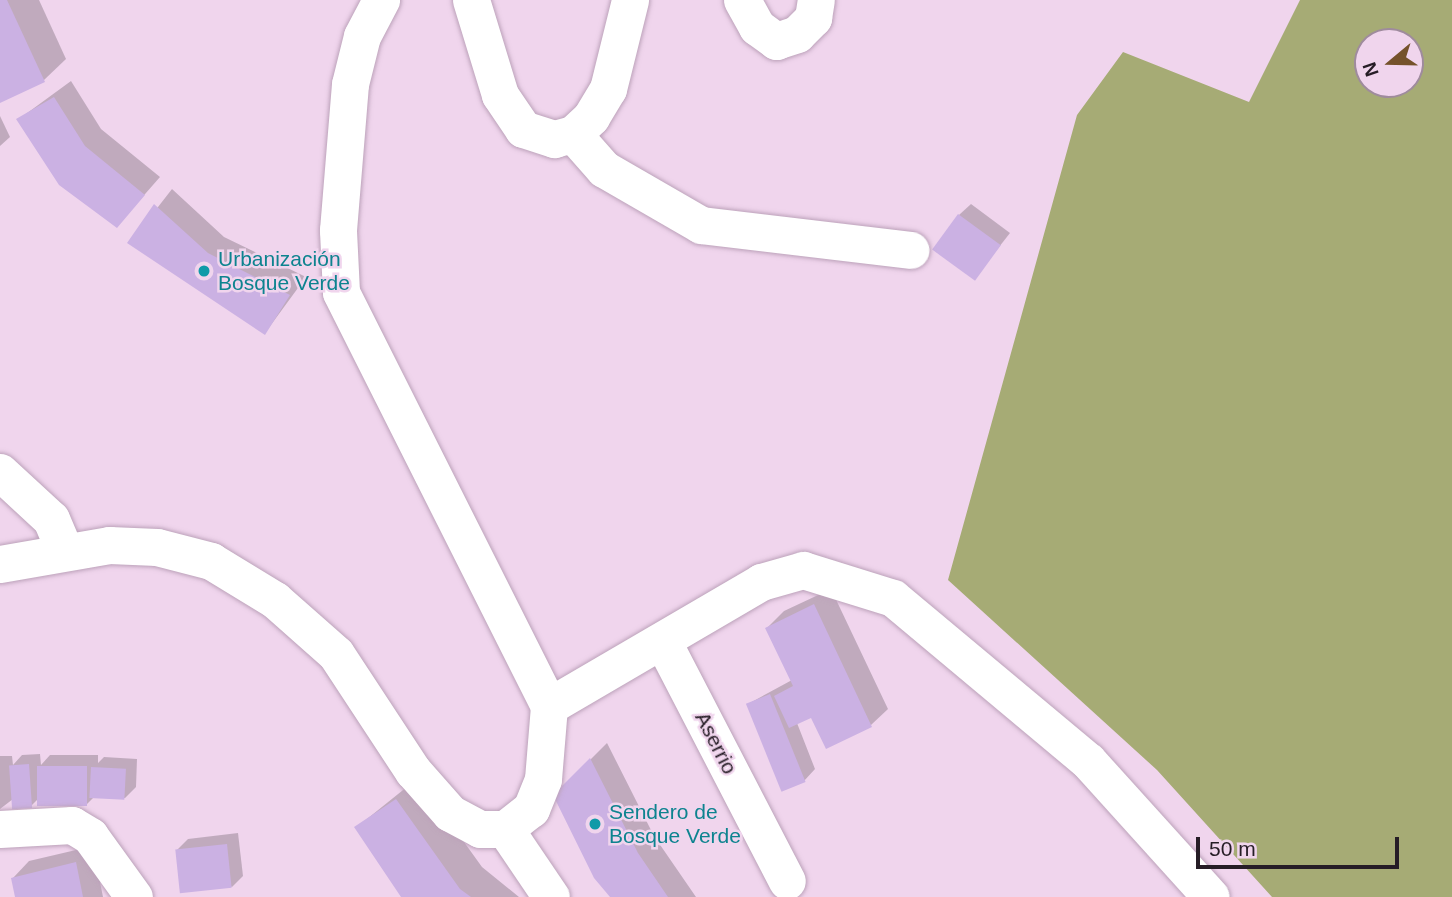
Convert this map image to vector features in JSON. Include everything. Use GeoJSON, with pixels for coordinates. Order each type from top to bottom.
{"type":"FeatureCollection","features":[{"type":"Feature","properties":{"kind":"street"},"geometry":{"type":"LineString","coordinates":[[0,564],[64,550],[157,547],[211,561],[275,600],[336,654],[412,771],[450,813],[480,829],[505,829],[531,809],[543,779],[549,706],[341,292],[338,230],[350,84],[362,36],[381,0]]}},
{"type":"Feature","properties":{"kind":"street"},"geometry":{"type":"LineString","coordinates":[[471,0],[500,95],[523,129],[554,139],[573,134],[608,89],[629,0]]}},
{"type":"Feature","properties":{"kind":"street"},"geometry":{"type":"LineString","coordinates":[[742,0],[757,27],[776,41],[805,26],[816,0]]}},
{"type":"Feature","properties":{"kind":"street"},"geometry":{"type":"LineString","coordinates":[[573,134],[604,169],[701,225],[911,250]]}},
{"type":"Feature","properties":{"kind":"street"},"geometry":{"type":"LineString","coordinates":[[0,472],[51,519],[64,550]]}},
{"type":"Feature","properties":{"kind":"street"},"geometry":{"type":"LineString","coordinates":[[549,706],[663,642],[761,582],[803,570],[892,598],[1088,761],[1211,897]]}},
{"type":"Feature","properties":{"kind":"street","name":"Aserrio"},"geometry":{"type":"LineString","coordinates":[[663,642],[787,881]]}},
{"type":"Feature","properties":{"kind":"street"},"geometry":{"type":"LineString","coordinates":[[0,829],[72,825],[90,836],[134,897]]}},
{"type":"Feature","properties":{"kind":"street"},"geometry":{"type":"LineString","coordinates":[[505,829],[551,897]]}},
{"type":"Feature","properties":{"kind":"green space"},"geometry":{"type":"Polygon","coordinates":[[[1300,0],[1452,0],[1452,897],[1272,897],[1157,770],[948,580],[1077,115],[1123,52],[1249,102],[1300,0]]]}},
{"type":"Feature","properties":{"kind":"building"},"geometry":{"type":"Polygon","coordinates":[[[0,0],[7,0],[45,82],[0,103],[0,0]]]}},
{"type":"Feature","properties":{"kind":"building"},"geometry":{"type":"Polygon","coordinates":[[[54,97],[85,146],[145,195],[117,228],[59,185],[16,119],[54,97]]]}},
{"type":"Feature","properties":{"kind":"building","name":"Urbanización Bosque Verde"},"geometry":{"type":"Polygon","coordinates":[[[154,204],[208,253],[290,295],[265,335],[127,243],[154,204]]]}},
{"type":"Feature","properties":{"kind":"building"},"geometry":{"type":"Polygon","coordinates":[[[958,214],[1001,245],[975,281],[932,250],[958,214]]]}},
{"type":"Feature","properties":{"kind":"building"},"geometry":{"type":"Polygon","coordinates":[[[814,604],[872,727],[826,749],[811,718],[789,728],[774,696],[793,686],[765,628],[814,604]]]}},
{"type":"Feature","properties":{"kind":"building"},"geometry":{"type":"Polygon","coordinates":[[[770,694],[806,782],[781,792],[746,704],[770,694]]]}},
{"type":"Feature","properties":{"kind":"building","name":"Sendero de Bosque Verde"},"geometry":{"type":"Polygon","coordinates":[[[590,758],[638,853],[668,897],[610,897],[594,878],[553,795],[590,758]]]}},
{"type":"Feature","properties":{"kind":"building"},"geometry":{"type":"Polygon","coordinates":[[[29,764],[32,808],[12,809],[9,765],[29,764]]]}},
{"type":"Feature","properties":{"kind":"building"},"geometry":{"type":"Polygon","coordinates":[[[37,766],[87,766],[87,806],[37,806],[37,766]]]}},
{"type":"Feature","properties":{"kind":"building"},"geometry":{"type":"Polygon","coordinates":[[[91,767],[126,769],[124,800],[89,798],[91,767]]]}},
{"type":"Feature","properties":{"kind":"building"},"geometry":{"type":"Polygon","coordinates":[[[396,799],[460,889],[471,897],[401,897],[354,827],[396,799]]]}},
{"type":"Feature","properties":{"kind":"building"},"geometry":{"type":"Polygon","coordinates":[[[227,844],[232,888],[180,893],[175,849],[227,844]]]}},
{"type":"Feature","properties":{"kind":"building"},"geometry":{"type":"Polygon","coordinates":[[[76,862],[83,897],[15,897],[11,878],[76,862]]]}},
{"type":"Feature","properties":{"kind":"place","name":"Urbanización Bosque Verde"},"geometry":{"type":"Point","coordinates":[204,271]}},
{"type":"Feature","properties":{"kind":"place","name":"Sendero de Bosque Verde"},"geometry":{"type":"Point","coordinates":[595,824]}}]}
